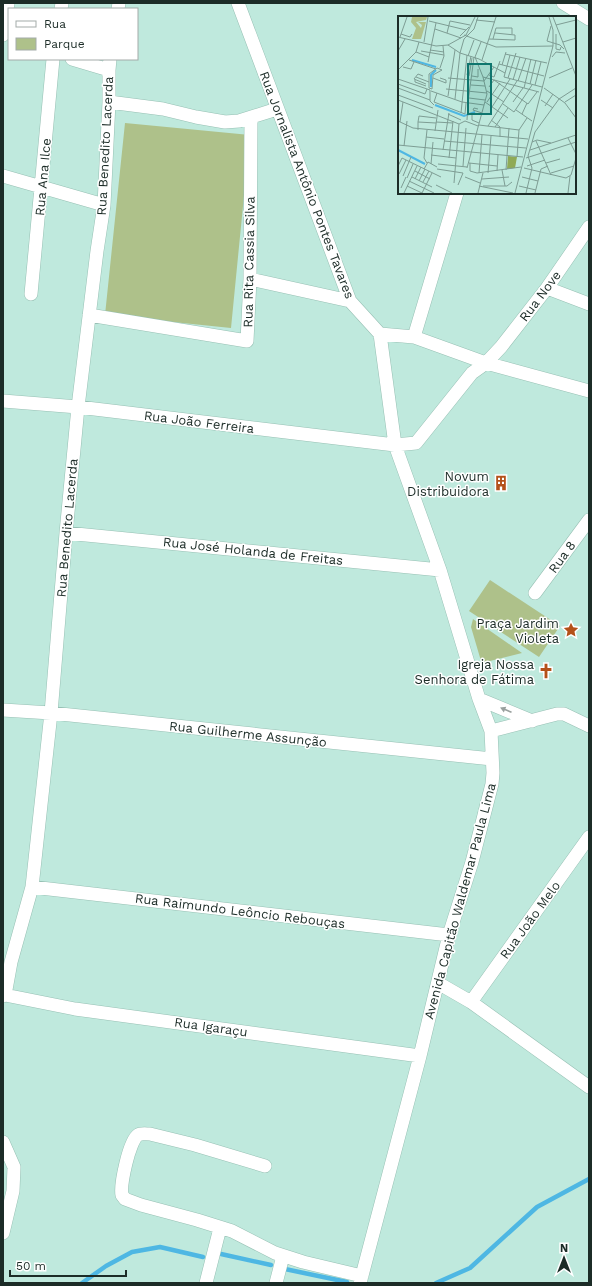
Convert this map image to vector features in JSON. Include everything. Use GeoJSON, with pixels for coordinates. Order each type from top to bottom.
{"type":"FeatureCollection","features":[{"type":"Feature","properties":{"kind":"street"},"geometry":{"type":"LineString","coordinates":[[3,36],[8,3]]}},
{"type":"Feature","properties":{"kind":"street","name":"Rua Jornalista Antônio Pontes Tavares"},"geometry":{"type":"LineString","coordinates":[[238,3],[350,301],[380,334]]}},
{"type":"Feature","properties":{"kind":"street"},"geometry":{"type":"LineString","coordinates":[[563,3],[589,19]]}},
{"type":"Feature","properties":{"kind":"street","name":"Rua Ana Ilce"},"geometry":{"type":"LineString","coordinates":[[31,294],[53,60]]}},
{"type":"Feature","properties":{"kind":"street"},"geometry":{"type":"LineString","coordinates":[[80,60],[110,64]]}},
{"type":"Feature","properties":{"kind":"street","name":"Rua Benedito Lacerda"},"geometry":{"type":"LineString","coordinates":[[4,995],[11,962],[32,887],[51,713],[78,407],[104,205],[110,64]]}},
{"type":"Feature","properties":{"kind":"street"},"geometry":{"type":"LineString","coordinates":[[109,102],[163,109],[225,122],[251,118],[277,109]]}},
{"type":"Feature","properties":{"kind":"street","name":"Rua Rita Cassia Silva"},"geometry":{"type":"LineString","coordinates":[[89,315],[247,341],[250,279],[251,118]]}},
{"type":"Feature","properties":{"kind":"street"},"geometry":{"type":"LineString","coordinates":[[3,176],[104,205]]}},
{"type":"Feature","properties":{"kind":"street"},"geometry":{"type":"LineString","coordinates":[[414,337],[457,194]]}},
{"type":"Feature","properties":{"kind":"street","name":"Rua Nove"},"geometry":{"type":"LineString","coordinates":[[395,445],[416,443],[472,373],[486,363],[501,347],[547,288],[589,227]]}},
{"type":"Feature","properties":{"kind":"street"},"geometry":{"type":"LineString","coordinates":[[250,279],[350,301]]}},
{"type":"Feature","properties":{"kind":"street"},"geometry":{"type":"LineString","coordinates":[[547,288],[589,304]]}},
{"type":"Feature","properties":{"kind":"street"},"geometry":{"type":"LineString","coordinates":[[380,334],[414,337],[486,363],[589,391]]}},
{"type":"Feature","properties":{"kind":"street","name":"Avenida Capitão Waldemar Paula Lima"},"geometry":{"type":"LineString","coordinates":[[361,1280],[420,1056],[449,935],[472,862],[492,784],[491,731],[479,699],[440,570],[395,445],[380,334]]}},
{"type":"Feature","properties":{"kind":"street","name":"Rua João Ferreira"},"geometry":{"type":"LineString","coordinates":[[3,401],[78,407],[395,445]]}},
{"type":"Feature","properties":{"kind":"street","name":"Rua 8"},"geometry":{"type":"LineString","coordinates":[[535,593],[589,520]]}},
{"type":"Feature","properties":{"kind":"street","name":"Rua José Holanda de Freitas"},"geometry":{"type":"LineString","coordinates":[[66,533],[440,570]]}},
{"type":"Feature","properties":{"kind":"street"},"geometry":{"type":"LineString","coordinates":[[479,699],[532,720]]}},
{"type":"Feature","properties":{"kind":"street","name":"Rua Guilherme Assunção"},"geometry":{"type":"LineString","coordinates":[[3,710],[51,713],[492,759]]}},
{"type":"Feature","properties":{"kind":"street"},"geometry":{"type":"LineString","coordinates":[[491,731],[557,714],[564,714],[589,726]]}},
{"type":"Feature","properties":{"kind":"street","name":"Rua João Melo"},"geometry":{"type":"LineString","coordinates":[[471,1002],[589,837]]}},
{"type":"Feature","properties":{"kind":"street","name":"Rua Raimundo Leôncio Rebouças"},"geometry":{"type":"LineString","coordinates":[[32,887],[449,935]]}},
{"type":"Feature","properties":{"kind":"street"},"geometry":{"type":"LineString","coordinates":[[438,983],[471,1002],[589,1087]]}},
{"type":"Feature","properties":{"kind":"street","name":"Rua Igaraçu"},"geometry":{"type":"LineString","coordinates":[[4,995],[75,1009],[420,1056]]}},
{"type":"Feature","properties":{"kind":"street"},"geometry":{"type":"LineString","coordinates":[[265,1166],[195,1145],[150,1134],[138,1136],[126,1162],[121,1183],[122,1196],[125,1199],[141,1206],[232,1232],[283,1256],[361,1280]]}},
{"type":"Feature","properties":{"kind":"street"},"geometry":{"type":"LineString","coordinates":[[3,1142],[14,1167],[13,1191],[3,1233]]}},
{"type":"Feature","properties":{"kind":"street"},"geometry":{"type":"LineString","coordinates":[[206,1283],[220,1228]]}},
{"type":"Feature","properties":{"kind":"street"},"geometry":{"type":"LineString","coordinates":[[276,1283],[283,1256]]}},
{"type":"Feature","properties":{"kind":"green space"},"geometry":{"type":"Polygon","coordinates":[[[125,123],[250,135],[231,328],[105,315],[125,123]]]}},
{"type":"Feature","properties":{"kind":"green space"},"geometry":{"type":"Polygon","coordinates":[[[490,580],[560,626],[539,657],[469,611],[490,580]]]}},
{"type":"Feature","properties":{"kind":"green space"},"geometry":{"type":"Polygon","coordinates":[[[473,619],[522,653],[486,662],[481,661],[471,627],[473,619]]]}},
{"type":"Feature","properties":{"kind":"waterway"},"geometry":{"type":"LineString","coordinates":[[436,1283],[470,1268],[537,1207],[589,1179]]}},
{"type":"Feature","properties":{"kind":"waterway"},"geometry":{"type":"LineString","coordinates":[[82,1283],[106,1266],[132,1252],[160,1247],[203,1257]]}},
{"type":"Feature","properties":{"kind":"waterway"},"geometry":{"type":"LineString","coordinates":[[221,1254],[271,1265]]}},
{"type":"Feature","properties":{"kind":"waterway"},"geometry":{"type":"LineString","coordinates":[[285,1269],[347,1282]]}},
{"type":"Feature","properties":{"kind":"place","name":"Novum Distribuidora"},"geometry":{"type":"Point","coordinates":[501,483]}},
{"type":"Feature","properties":{"kind":"place","name":"Praça Jardim Violeta"},"geometry":{"type":"Point","coordinates":[571,630]}},
{"type":"Feature","properties":{"kind":"place","name":"Igreja Nossa Senhora de Fátima"},"geometry":{"type":"Point","coordinates":[546,671]}}]}
